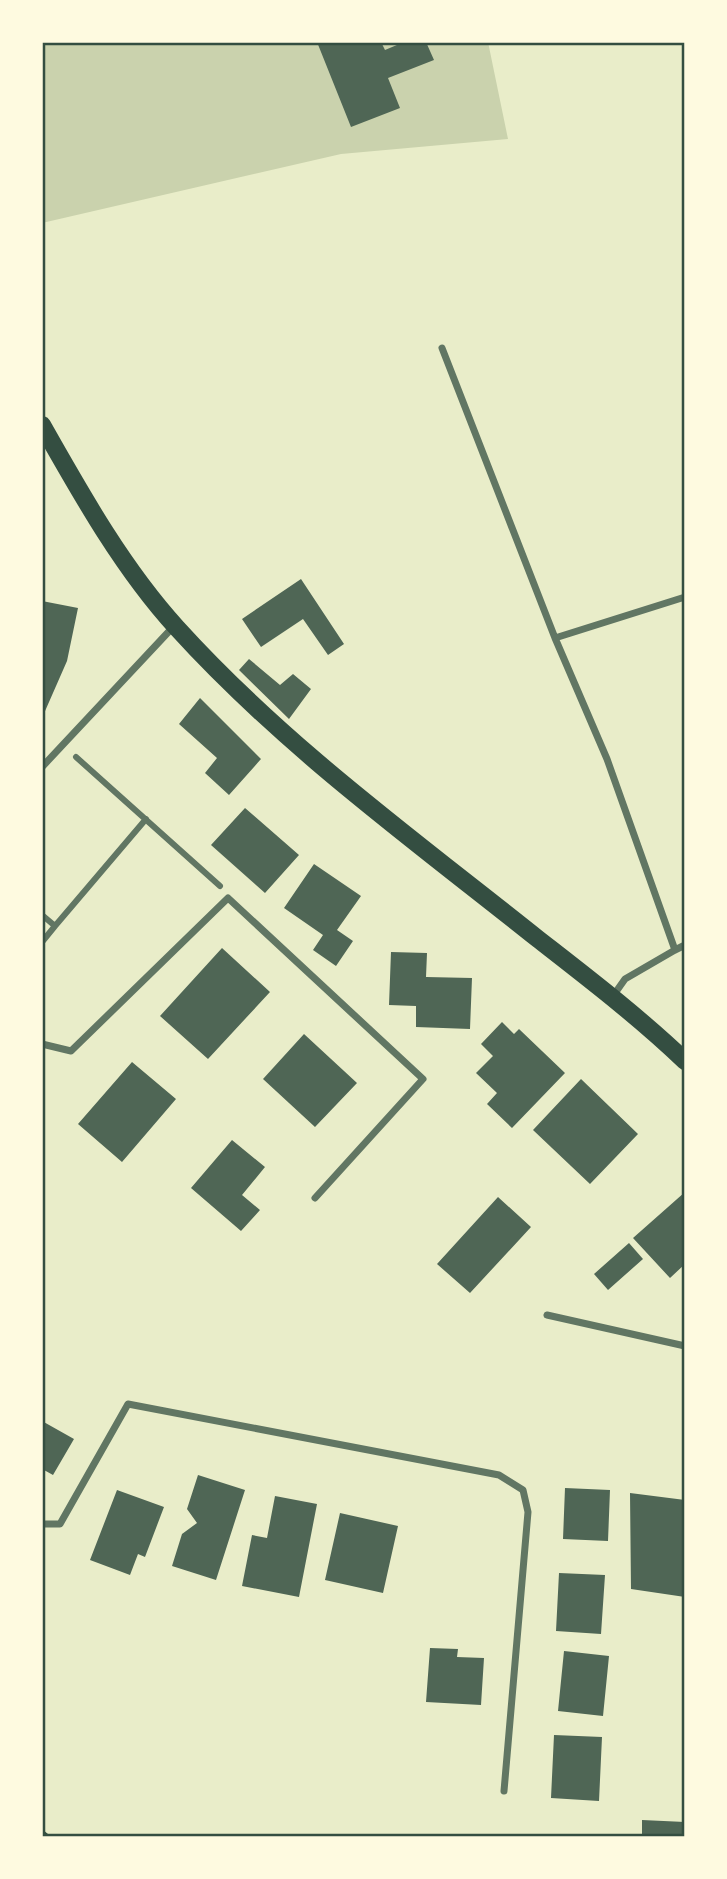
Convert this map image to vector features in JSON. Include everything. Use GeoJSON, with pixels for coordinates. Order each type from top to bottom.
{"type":"FeatureCollection","features":[{"type":"Feature","properties":{"kind":"main road"},"geometry":{"type":"LineString","coordinates":[[42,425],[132,570],[175,626],[236,688],[347,788],[612,997],[685,1061]]}},
{"type":"Feature","properties":{"kind":"street"},"geometry":{"type":"LineString","coordinates":[[442,348],[555,638],[607,758],[675,950]]}},
{"type":"Feature","properties":{"kind":"street"},"geometry":{"type":"LineString","coordinates":[[555,638],[685,597]]}},
{"type":"Feature","properties":{"kind":"street"},"geometry":{"type":"LineString","coordinates":[[42,767],[175,626]]}},
{"type":"Feature","properties":{"kind":"street"},"geometry":{"type":"LineString","coordinates":[[76,757],[220,886]]}},
{"type":"Feature","properties":{"kind":"street"},"geometry":{"type":"LineString","coordinates":[[42,942],[146,819]]}},
{"type":"Feature","properties":{"kind":"street"},"geometry":{"type":"LineString","coordinates":[[42,1044],[71,1051],[228,898],[423,1079],[315,1198]]}},
{"type":"Feature","properties":{"kind":"street"},"geometry":{"type":"LineString","coordinates":[[42,915],[55,926]]}},
{"type":"Feature","properties":{"kind":"street"},"geometry":{"type":"LineString","coordinates":[[612,997],[625,979],[685,945]]}},
{"type":"Feature","properties":{"kind":"street"},"geometry":{"type":"LineString","coordinates":[[547,1315],[685,1346]]}},
{"type":"Feature","properties":{"kind":"street"},"geometry":{"type":"LineString","coordinates":[[42,1524],[61,1524],[128,1404],[499,1475],[523,1490],[528,1511],[504,1791]]}},
{"type":"Feature","properties":{"kind":"path"},"geometry":{"type":"LineString","coordinates":[[42,1832],[48,1837]]}},
{"type":"Feature","properties":{"kind":"green space"},"geometry":{"type":"Polygon","coordinates":[[[42,42],[488,42],[508,139],[341,154],[42,223],[42,42]]]}},
{"type":"Feature","properties":{"kind":"building"},"geometry":{"type":"Polygon","coordinates":[[[317,42],[381,42],[385,50],[404,42],[426,42],[434,60],[388,78],[400,108],[351,127],[317,42]]]}},
{"type":"Feature","properties":{"kind":"building"},"geometry":{"type":"Polygon","coordinates":[[[301,579],[344,644],[328,655],[303,619],[261,647],[242,619],[301,579]]]}},
{"type":"Feature","properties":{"kind":"building"},"geometry":{"type":"Polygon","coordinates":[[[42,601],[78,608],[67,661],[42,718],[42,601]]]}},
{"type":"Feature","properties":{"kind":"building"},"geometry":{"type":"Polygon","coordinates":[[[249,659],[280,685],[293,674],[311,689],[289,719],[239,670],[249,659]]]}},
{"type":"Feature","properties":{"kind":"building"},"geometry":{"type":"Polygon","coordinates":[[[200,698],[261,759],[229,795],[205,773],[217,758],[179,724],[200,698]]]}},
{"type":"Feature","properties":{"kind":"building"},"geometry":{"type":"Polygon","coordinates":[[[245,808],[299,855],[265,893],[211,845],[245,808]]]}},
{"type":"Feature","properties":{"kind":"building"},"geometry":{"type":"Polygon","coordinates":[[[314,864],[361,896],[337,930],[353,941],[336,966],[313,950],[323,935],[284,908],[314,864]]]}},
{"type":"Feature","properties":{"kind":"building"},"geometry":{"type":"Polygon","coordinates":[[[222,948],[270,992],[208,1059],[160,1016],[222,948]]]}},
{"type":"Feature","properties":{"kind":"building"},"geometry":{"type":"Polygon","coordinates":[[[391,952],[427,953],[426,977],[472,978],[470,1029],[416,1027],[416,1006],[389,1005],[391,952]]]}},
{"type":"Feature","properties":{"kind":"building"},"geometry":{"type":"Polygon","coordinates":[[[502,1022],[514,1034],[519,1029],[565,1073],[512,1128],[487,1104],[497,1093],[476,1073],[493,1056],[481,1044],[502,1022]]]}},
{"type":"Feature","properties":{"kind":"building"},"geometry":{"type":"Polygon","coordinates":[[[304,1034],[357,1083],[315,1127],[263,1079],[304,1034]]]}},
{"type":"Feature","properties":{"kind":"building"},"geometry":{"type":"Polygon","coordinates":[[[132,1062],[176,1099],[122,1162],[78,1124],[132,1062]]]}},
{"type":"Feature","properties":{"kind":"building"},"geometry":{"type":"Polygon","coordinates":[[[581,1079],[638,1134],[590,1184],[533,1130],[581,1079]]]}},
{"type":"Feature","properties":{"kind":"building"},"geometry":{"type":"Polygon","coordinates":[[[232,1140],[265,1167],[242,1195],[260,1210],[241,1231],[191,1188],[232,1140]]]}},
{"type":"Feature","properties":{"kind":"building"},"geometry":{"type":"Polygon","coordinates":[[[685,1192],[685,1264],[670,1278],[633,1238],[685,1192]]]}},
{"type":"Feature","properties":{"kind":"building"},"geometry":{"type":"Polygon","coordinates":[[[498,1197],[531,1227],[470,1293],[437,1264],[498,1197]]]}},
{"type":"Feature","properties":{"kind":"building"},"geometry":{"type":"Polygon","coordinates":[[[629,1243],[643,1259],[608,1290],[594,1274],[629,1243]]]}},
{"type":"Feature","properties":{"kind":"building"},"geometry":{"type":"Polygon","coordinates":[[[42,1421],[74,1439],[53,1475],[44,1470],[42,1473],[42,1421]]]}},
{"type":"Feature","properties":{"kind":"building"},"geometry":{"type":"Polygon","coordinates":[[[198,1475],[245,1490],[216,1580],[172,1566],[182,1534],[197,1523],[187,1509],[198,1475]]]}},
{"type":"Feature","properties":{"kind":"building"},"geometry":{"type":"Polygon","coordinates":[[[565,1488],[610,1490],[608,1541],[563,1539],[565,1488]]]}},
{"type":"Feature","properties":{"kind":"building"},"geometry":{"type":"Polygon","coordinates":[[[117,1490],[164,1507],[145,1557],[138,1554],[130,1575],[90,1560],[117,1490]]]}},
{"type":"Feature","properties":{"kind":"building"},"geometry":{"type":"Polygon","coordinates":[[[630,1493],[685,1500],[685,1597],[631,1589],[630,1493]]]}},
{"type":"Feature","properties":{"kind":"building"},"geometry":{"type":"Polygon","coordinates":[[[275,1496],[317,1504],[299,1597],[242,1586],[252,1535],[267,1538],[275,1496]]]}},
{"type":"Feature","properties":{"kind":"building"},"geometry":{"type":"Polygon","coordinates":[[[340,1513],[398,1526],[383,1593],[325,1580],[340,1513]]]}},
{"type":"Feature","properties":{"kind":"building"},"geometry":{"type":"Polygon","coordinates":[[[559,1573],[605,1575],[601,1634],[556,1631],[559,1573]]]}},
{"type":"Feature","properties":{"kind":"building"},"geometry":{"type":"Polygon","coordinates":[[[430,1648],[458,1649],[457,1657],[484,1658],[481,1705],[426,1702],[430,1648]]]}},
{"type":"Feature","properties":{"kind":"building"},"geometry":{"type":"Polygon","coordinates":[[[564,1651],[609,1656],[603,1716],[558,1711],[564,1651]]]}},
{"type":"Feature","properties":{"kind":"building"},"geometry":{"type":"Polygon","coordinates":[[[554,1735],[602,1737],[599,1801],[551,1798],[554,1735]]]}},
{"type":"Feature","properties":{"kind":"building"},"geometry":{"type":"Polygon","coordinates":[[[642,1820],[685,1822],[685,1837],[642,1837],[642,1820]]]}}]}
